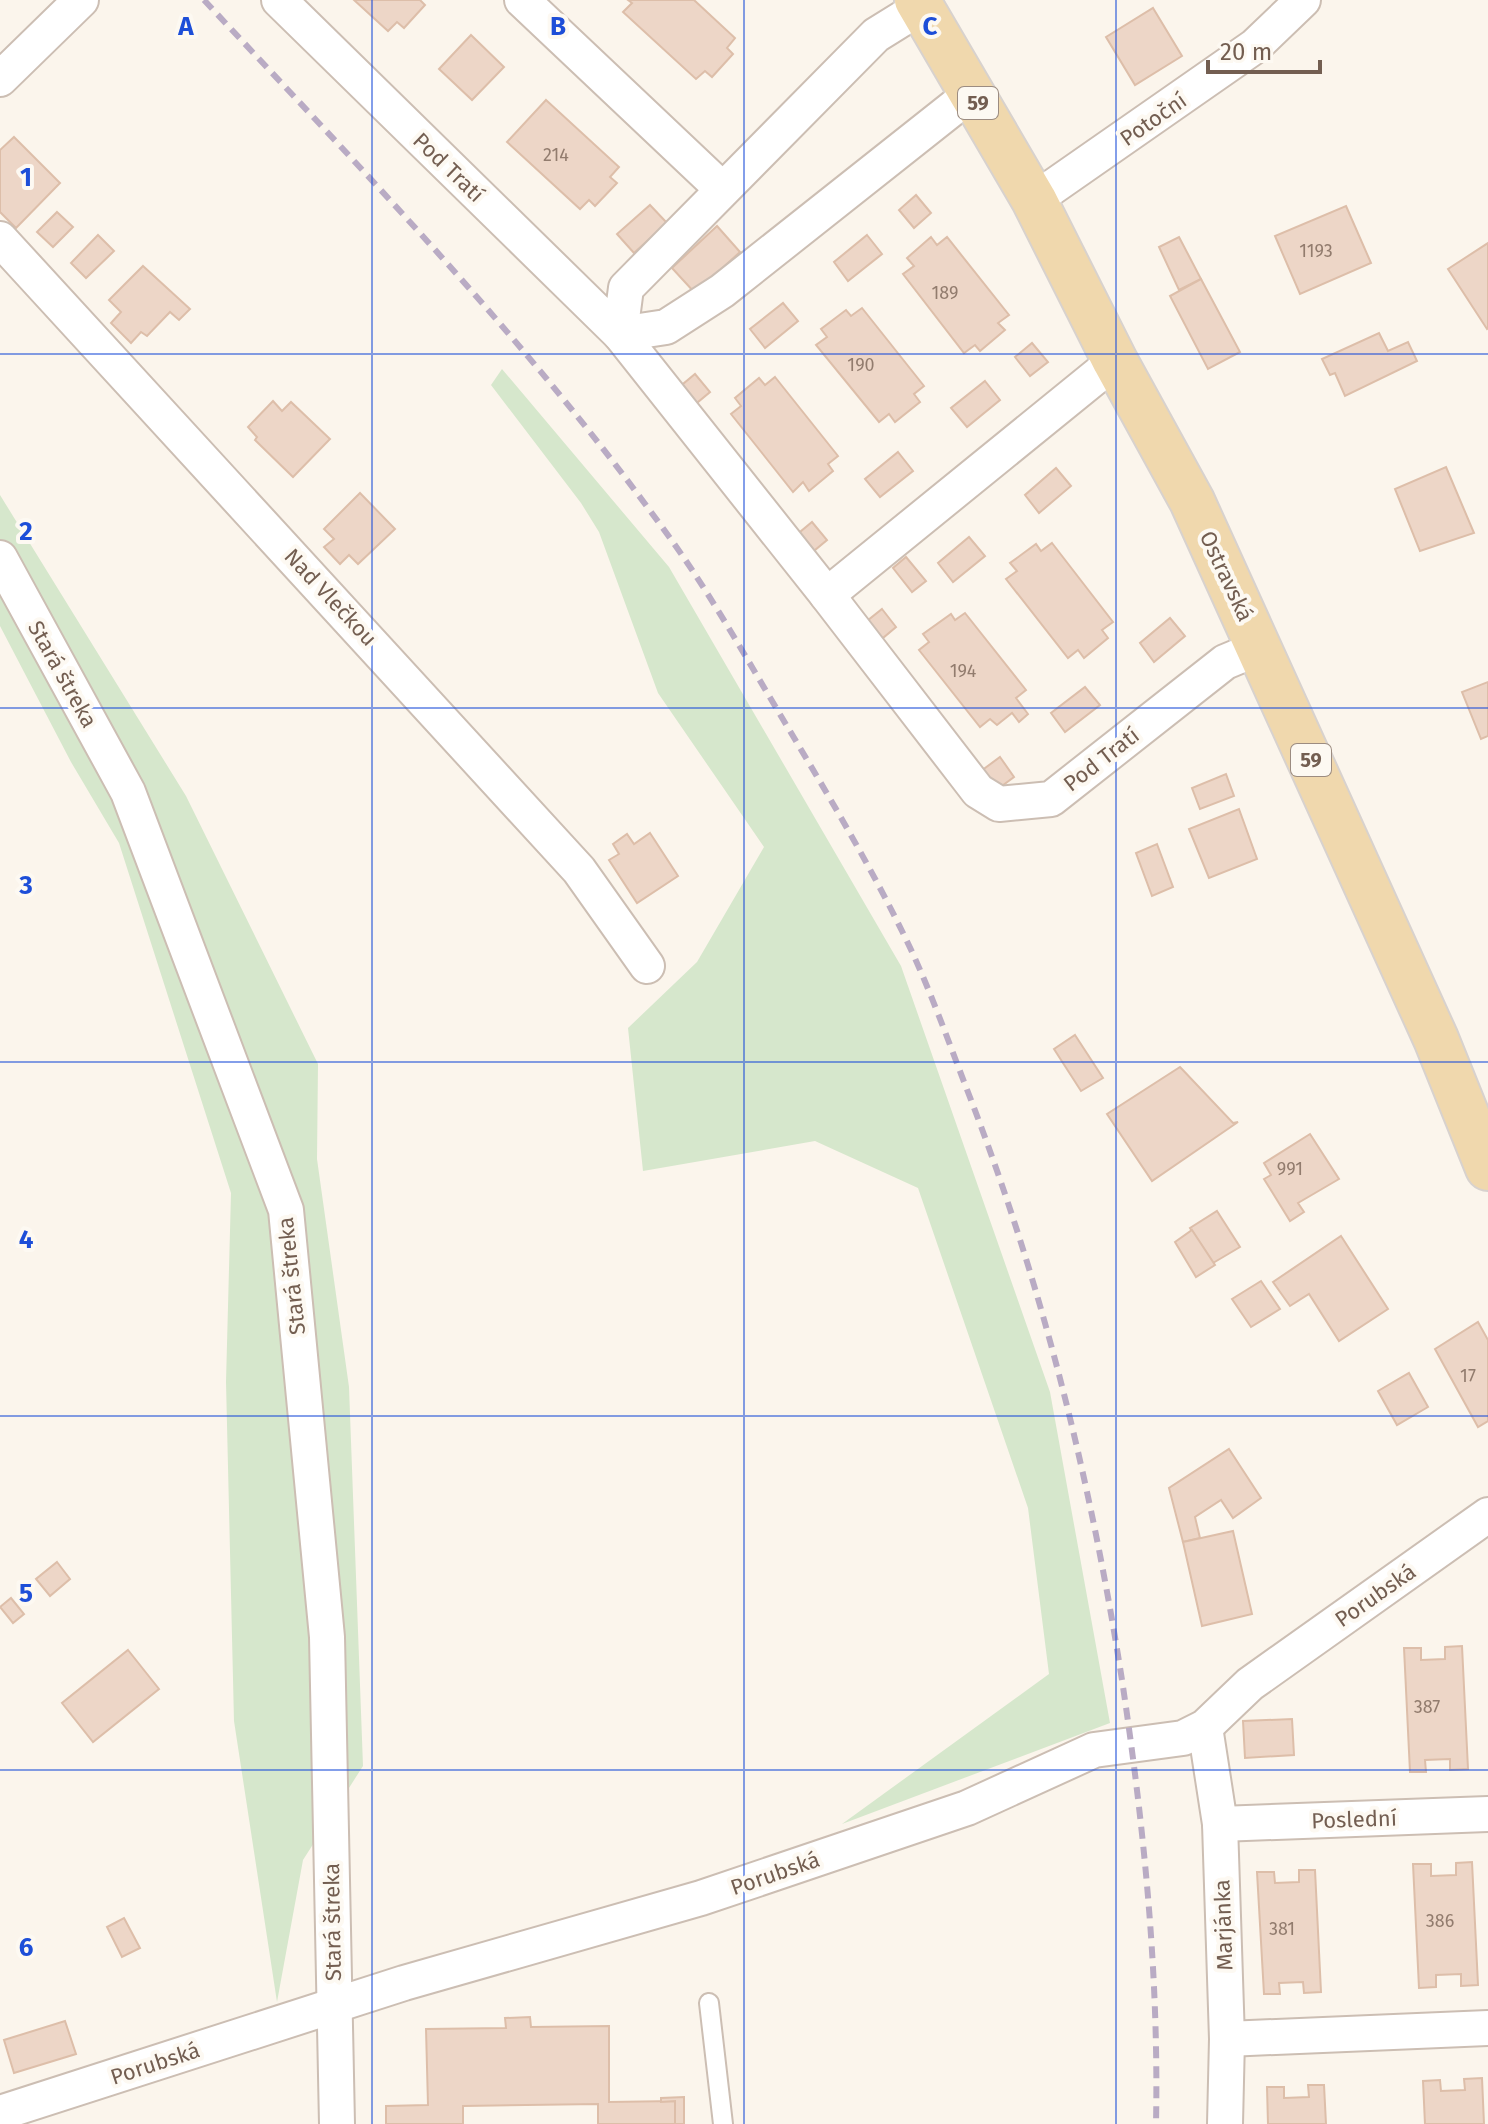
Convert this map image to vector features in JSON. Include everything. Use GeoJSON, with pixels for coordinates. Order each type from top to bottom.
{"type":"FeatureCollection","features":[{"type":"Feature","properties":{"kind":"main road","name":"Ostravská"},"geometry":{"type":"LineString","coordinates":[[917,2],[1034,200],[1115,361],[1192,501],[1261,647],[1436,1039],[1488,1168]]}},
{"type":"Feature","properties":{"kind":"street"},"geometry":{"type":"LineString","coordinates":[[0,79],[81,0]]}},
{"type":"Feature","properties":{"kind":"street","name":"Pod Tratí"},"geometry":{"type":"LineString","coordinates":[[279,0],[620,334],[978,791],[999,804],[1051,799],[1225,662],[1261,647]]}},
{"type":"Feature","properties":{"kind":"street"},"geometry":{"type":"LineString","coordinates":[[522,0],[722,189]]}},
{"type":"Feature","properties":{"kind":"street","name":"Potoční"},"geometry":{"type":"LineString","coordinates":[[1034,200],[1255,46],[1303,0]]}},
{"type":"Feature","properties":{"kind":"street"},"geometry":{"type":"LineString","coordinates":[[917,2],[876,35],[626,288],[620,334],[666,327],[722,291],[972,93]]}},
{"type":"Feature","properties":{"kind":"street","name":"Nad Vlečkou"},"geometry":{"type":"LineString","coordinates":[[0,239],[579,870],[647,966]]}},
{"type":"Feature","properties":{"kind":"street"},"geometry":{"type":"LineString","coordinates":[[827,595],[1115,361]]}},
{"type":"Feature","properties":{"kind":"street","name":"Stará štreka"},"geometry":{"type":"LineString","coordinates":[[0,558],[128,792],[286,1210],[327,1637],[337,2124]]}},
{"type":"Feature","properties":{"kind":"street","name":"Porubská"},"geometry":{"type":"LineString","coordinates":[[0,2113],[333,2006],[701,1898],[967,1808],[1094,1750],[1183,1738],[1205,1727],[1250,1684],[1488,1515]]}},
{"type":"Feature","properties":{"kind":"street","name":"Marjánka"},"geometry":{"type":"LineString","coordinates":[[1205,1727],[1220,1824],[1227,2039],[1225,2124]]}},
{"type":"Feature","properties":{"kind":"street","name":"Poslední"},"geometry":{"type":"LineString","coordinates":[[1220,1824],[1488,1814]]}},
{"type":"Feature","properties":{"kind":"street"},"geometry":{"type":"LineString","coordinates":[[1227,2039],[1488,2028]]}},
{"type":"Feature","properties":{"kind":"lane"},"geometry":{"type":"LineString","coordinates":[[709,2003],[723,2124]]}},
{"type":"Feature","properties":{"kind":"green space"},"geometry":{"type":"Polygon","coordinates":[[[502,369],[669,567],[901,966],[1050,1392],[1110,1723],[842,1824],[1049,1674],[1028,1508],[918,1188],[815,1141],[643,1171],[628,1028],[697,962],[764,847],[658,693],[599,532],[581,503],[491,385],[502,369]]]}},
{"type":"Feature","properties":{"kind":"green space"},"geometry":{"type":"Polygon","coordinates":[[[0,495],[186,796],[318,1064],[317,1159],[349,1387],[363,1766],[303,1860],[277,2002],[234,1721],[226,1382],[231,1193],[119,843],[71,762],[0,626],[0,495]]]}},
{"type":"Feature","properties":{"kind":"building"},"geometry":{"type":"Polygon","coordinates":[[[354,0],[420,0],[425,5],[404,28],[397,22],[388,31],[354,0]]]}},
{"type":"Feature","properties":{"kind":"building"},"geometry":{"type":"Polygon","coordinates":[[[628,0],[694,0],[735,38],[727,48],[733,54],[712,77],[705,71],[696,79],[623,12],[632,3],[628,0]]]}},
{"type":"Feature","properties":{"kind":"building"},"geometry":{"type":"Polygon","coordinates":[[[1153,8],[1182,56],[1135,85],[1106,37],[1153,8]]]}},
{"type":"Feature","properties":{"kind":"building"},"geometry":{"type":"Polygon","coordinates":[[[471,35],[504,67],[472,100],[439,69],[471,35]]]}},
{"type":"Feature","properties":{"kind":"building"},"geometry":{"type":"Polygon","coordinates":[[[546,100],[619,167],[610,177],[617,183],[595,206],[589,200],[580,209],[507,142],[546,100]]]}},
{"type":"Feature","properties":{"kind":"building"},"geometry":{"type":"Polygon","coordinates":[[[14,137],[60,183],[16,228],[0,212],[0,150],[14,137]]]}},
{"type":"Feature","properties":{"kind":"building"},"geometry":{"type":"Polygon","coordinates":[[[916,195],[931,213],[914,228],[899,210],[916,195]]]}},
{"type":"Feature","properties":{"kind":"building"},"geometry":{"type":"Polygon","coordinates":[[[650,205],[667,223],[634,253],[617,234],[650,205]]]}},
{"type":"Feature","properties":{"kind":"building"},"geometry":{"type":"Polygon","coordinates":[[[1346,206],[1371,263],[1300,294],[1275,236],[1346,206]]]}},
{"type":"Feature","properties":{"kind":"building"},"geometry":{"type":"Polygon","coordinates":[[[57,212],[73,227],[53,247],[37,232],[57,212]]]}},
{"type":"Feature","properties":{"kind":"building"},"geometry":{"type":"Polygon","coordinates":[[[717,226],[740,252],[695,293],[672,268],[717,226]]]}},
{"type":"Feature","properties":{"kind":"building"},"geometry":{"type":"Polygon","coordinates":[[[98,235],[114,251],[86,278],[71,263],[98,235]]]}},
{"type":"Feature","properties":{"kind":"building"},"geometry":{"type":"Polygon","coordinates":[[[867,235],[882,254],[848,281],[834,262],[867,235]]]}},
{"type":"Feature","properties":{"kind":"building"},"geometry":{"type":"Polygon","coordinates":[[[931,237],[937,245],[947,237],[1009,315],[998,323],[1005,330],[980,351],[975,345],[964,353],[903,274],[914,266],[907,258],[931,237]]]}},
{"type":"Feature","properties":{"kind":"building"},"geometry":{"type":"Polygon","coordinates":[[[1179,237],[1201,279],[1179,290],[1159,247],[1179,237]]]}},
{"type":"Feature","properties":{"kind":"building"},"geometry":{"type":"Polygon","coordinates":[[[1488,243],[1488,328],[1487,329],[1448,269],[1488,243]]]}},
{"type":"Feature","properties":{"kind":"building"},"geometry":{"type":"Polygon","coordinates":[[[143,266],[190,309],[179,320],[170,312],[147,336],[141,332],[131,343],[111,323],[121,312],[109,300],[143,266]]]}},
{"type":"Feature","properties":{"kind":"building"},"geometry":{"type":"Polygon","coordinates":[[[1201,279],[1240,352],[1208,369],[1170,296],[1201,279]]]}},
{"type":"Feature","properties":{"kind":"building"},"geometry":{"type":"Polygon","coordinates":[[[783,303],[798,321],[765,348],[750,329],[783,303]]]}},
{"type":"Feature","properties":{"kind":"building"},"geometry":{"type":"Polygon","coordinates":[[[862,308],[924,386],[914,394],[920,402],[895,422],[889,414],[879,422],[816,345],[827,337],[821,329],[846,310],[851,316],[862,308]]]}},
{"type":"Feature","properties":{"kind":"building"},"geometry":{"type":"Polygon","coordinates":[[[1379,333],[1388,351],[1408,342],[1417,361],[1345,396],[1335,373],[1330,375],[1322,359],[1379,333]]]}},
{"type":"Feature","properties":{"kind":"building"},"geometry":{"type":"Polygon","coordinates":[[[1032,343],[1048,362],[1030,376],[1015,357],[1032,343]]]}},
{"type":"Feature","properties":{"kind":"building"},"geometry":{"type":"Polygon","coordinates":[[[695,374],[710,392],[692,407],[677,389],[695,374]]]}},
{"type":"Feature","properties":{"kind":"building"},"geometry":{"type":"Polygon","coordinates":[[[775,377],[838,456],[828,464],[833,471],[809,491],[803,482],[793,492],[731,414],[741,406],[735,398],[759,378],[765,385],[775,377]]]}},
{"type":"Feature","properties":{"kind":"building"},"geometry":{"type":"Polygon","coordinates":[[[985,381],[1000,400],[967,427],[951,408],[985,381]]]}},
{"type":"Feature","properties":{"kind":"building"},"geometry":{"type":"Polygon","coordinates":[[[273,401],[282,411],[291,402],[330,439],[293,477],[255,440],[257,437],[248,427],[273,401]]]}},
{"type":"Feature","properties":{"kind":"building"},"geometry":{"type":"Polygon","coordinates":[[[898,452],[913,471],[880,497],[865,479],[898,452]]]}},
{"type":"Feature","properties":{"kind":"building"},"geometry":{"type":"Polygon","coordinates":[[[1446,467],[1474,533],[1420,551],[1395,489],[1446,467]]]}},
{"type":"Feature","properties":{"kind":"building"},"geometry":{"type":"Polygon","coordinates":[[[1056,468],[1071,486],[1039,513],[1025,495],[1056,468]]]}},
{"type":"Feature","properties":{"kind":"building"},"geometry":{"type":"Polygon","coordinates":[[[360,493],[395,529],[358,564],[349,555],[340,564],[324,547],[334,539],[324,529],[360,493]]]}},
{"type":"Feature","properties":{"kind":"building"},"geometry":{"type":"Polygon","coordinates":[[[812,522],[827,540],[809,555],[794,537],[812,522]]]}},
{"type":"Feature","properties":{"kind":"building"},"geometry":{"type":"Polygon","coordinates":[[[969,537],[985,556],[953,582],[938,563],[969,537]]]}},
{"type":"Feature","properties":{"kind":"building"},"geometry":{"type":"Polygon","coordinates":[[[1052,543],[1113,622],[1102,630],[1108,638],[1084,658],[1078,650],[1068,658],[1006,579],[1017,571],[1010,563],[1036,544],[1041,551],[1052,543]]]}},
{"type":"Feature","properties":{"kind":"building"},"geometry":{"type":"Polygon","coordinates":[[[906,557],[926,581],[912,592],[893,568],[906,557]]]}},
{"type":"Feature","properties":{"kind":"building"},"geometry":{"type":"Polygon","coordinates":[[[882,609],[896,627],[877,643],[862,625],[882,609]]]}},
{"type":"Feature","properties":{"kind":"building"},"geometry":{"type":"Polygon","coordinates":[[[965,613],[1026,690],[1016,698],[1028,714],[1019,722],[1012,713],[997,725],[990,719],[980,727],[919,650],[929,642],[923,634],[951,614],[955,620],[965,613]]]}},
{"type":"Feature","properties":{"kind":"building"},"geometry":{"type":"Polygon","coordinates":[[[1170,618],[1185,636],[1154,662],[1140,643],[1170,618]]]}},
{"type":"Feature","properties":{"kind":"building"},"geometry":{"type":"Polygon","coordinates":[[[1488,682],[1488,736],[1481,739],[1462,692],[1488,682]]]}},
{"type":"Feature","properties":{"kind":"building"},"geometry":{"type":"Polygon","coordinates":[[[1085,687],[1100,705],[1065,732],[1051,713],[1085,687]]]}},
{"type":"Feature","properties":{"kind":"building"},"geometry":{"type":"Polygon","coordinates":[[[1000,757],[1014,777],[995,791],[981,771],[1000,757]]]}},
{"type":"Feature","properties":{"kind":"building"},"geometry":{"type":"Polygon","coordinates":[[[1226,774],[1234,796],[1200,809],[1192,788],[1226,774]]]}},
{"type":"Feature","properties":{"kind":"building"},"geometry":{"type":"Polygon","coordinates":[[[1239,809],[1257,859],[1209,878],[1189,829],[1239,809]]]}},
{"type":"Feature","properties":{"kind":"building"},"geometry":{"type":"Polygon","coordinates":[[[650,833],[678,876],[637,903],[609,860],[619,854],[613,844],[627,834],[634,844],[650,833]]]}},
{"type":"Feature","properties":{"kind":"building"},"geometry":{"type":"Polygon","coordinates":[[[1157,844],[1173,887],[1152,896],[1136,853],[1157,844]]]}},
{"type":"Feature","properties":{"kind":"building"},"geometry":{"type":"Polygon","coordinates":[[[1075,1035],[1103,1078],[1081,1091],[1054,1049],[1075,1035]]]}},
{"type":"Feature","properties":{"kind":"building"},"geometry":{"type":"Polygon","coordinates":[[[1180,1067],[1233,1123],[1238,1122],[1152,1181],[1107,1114],[1180,1067]]]}},
{"type":"Feature","properties":{"kind":"building"},"geometry":{"type":"Polygon","coordinates":[[[1310,1134],[1339,1179],[1298,1203],[1304,1212],[1290,1221],[1264,1179],[1271,1175],[1264,1163],[1310,1134]]]}},
{"type":"Feature","properties":{"kind":"building"},"geometry":{"type":"Polygon","coordinates":[[[1217,1211],[1240,1247],[1213,1263],[1190,1228],[1217,1211]]]}},
{"type":"Feature","properties":{"kind":"building"},"geometry":{"type":"Polygon","coordinates":[[[1192,1230],[1215,1265],[1196,1277],[1175,1242],[1192,1230]]]}},
{"type":"Feature","properties":{"kind":"building"},"geometry":{"type":"Polygon","coordinates":[[[1341,1236],[1388,1309],[1339,1341],[1309,1294],[1290,1306],[1273,1282],[1341,1236]]]}},
{"type":"Feature","properties":{"kind":"building"},"geometry":{"type":"Polygon","coordinates":[[[1261,1281],[1280,1309],[1251,1327],[1232,1299],[1261,1281]]]}},
{"type":"Feature","properties":{"kind":"building"},"geometry":{"type":"Polygon","coordinates":[[[1478,1322],[1488,1340],[1488,1421],[1478,1427],[1435,1349],[1478,1322]]]}},
{"type":"Feature","properties":{"kind":"building"},"geometry":{"type":"Polygon","coordinates":[[[1409,1373],[1428,1407],[1397,1425],[1378,1391],[1409,1373]]]}},
{"type":"Feature","properties":{"kind":"building"},"geometry":{"type":"Polygon","coordinates":[[[1229,1449],[1261,1498],[1233,1518],[1221,1500],[1195,1517],[1200,1538],[1183,1542],[1169,1488],[1229,1449]]]}},
{"type":"Feature","properties":{"kind":"building"},"geometry":{"type":"Polygon","coordinates":[[[1233,1531],[1252,1614],[1202,1626],[1183,1542],[1233,1531]]]}},
{"type":"Feature","properties":{"kind":"building"},"geometry":{"type":"Polygon","coordinates":[[[57,1562],[70,1579],[50,1596],[36,1579],[57,1562]]]}},
{"type":"Feature","properties":{"kind":"building"},"geometry":{"type":"Polygon","coordinates":[[[11,1598],[24,1614],[13,1623],[0,1607],[11,1598]]]}},
{"type":"Feature","properties":{"kind":"building"},"geometry":{"type":"Polygon","coordinates":[[[1462,1646],[1468,1769],[1450,1770],[1450,1759],[1425,1760],[1426,1772],[1410,1772],[1404,1648],[1421,1648],[1421,1660],[1445,1659],[1445,1647],[1462,1646]]]}},
{"type":"Feature","properties":{"kind":"building"},"geometry":{"type":"Polygon","coordinates":[[[128,1650],[159,1689],[93,1742],[62,1703],[128,1650]]]}},
{"type":"Feature","properties":{"kind":"building"},"geometry":{"type":"Polygon","coordinates":[[[1292,1719],[1294,1755],[1245,1758],[1243,1721],[1292,1719]]]}},
{"type":"Feature","properties":{"kind":"building"},"geometry":{"type":"Polygon","coordinates":[[[1472,1862],[1478,1985],[1461,1986],[1461,1974],[1436,1975],[1436,1987],[1419,1988],[1413,1864],[1431,1864],[1431,1876],[1456,1875],[1456,1863],[1472,1862]]]}},
{"type":"Feature","properties":{"kind":"building"},"geometry":{"type":"Polygon","coordinates":[[[1299,1870],[1315,1870],[1321,1992],[1304,1993],[1303,1982],[1279,1983],[1280,1994],[1264,1994],[1257,1872],[1274,1872],[1275,1883],[1299,1882],[1299,1870]]]}},
{"type":"Feature","properties":{"kind":"building"},"geometry":{"type":"Polygon","coordinates":[[[124,1918],[140,1948],[122,1957],[107,1927],[124,1918]]]}},
{"type":"Feature","properties":{"kind":"building"},"geometry":{"type":"Polygon","coordinates":[[[530,2017],[531,2027],[609,2026],[609,2102],[675,2101],[675,2124],[598,2124],[598,2104],[463,2106],[463,2124],[386,2124],[386,2106],[428,2105],[426,2029],[506,2028],[505,2018],[530,2017]]]}},
{"type":"Feature","properties":{"kind":"building"},"geometry":{"type":"Polygon","coordinates":[[[65,2021],[76,2054],[14,2073],[4,2040],[65,2021]]]}},
{"type":"Feature","properties":{"kind":"building"},"geometry":{"type":"Polygon","coordinates":[[[1482,2078],[1484,2124],[1425,2124],[1423,2081],[1440,2080],[1441,2091],[1465,2090],[1464,2079],[1482,2078]]]}},
{"type":"Feature","properties":{"kind":"building"},"geometry":{"type":"Polygon","coordinates":[[[1308,2085],[1324,2085],[1326,2124],[1268,2124],[1267,2087],[1284,2087],[1284,2098],[1309,2097],[1308,2085]]]}},
{"type":"Feature","properties":{"kind":"building"},"geometry":{"type":"Polygon","coordinates":[[[684,2097],[684,2124],[675,2124],[675,2101],[661,2102],[661,2098],[684,2097]]]}},
{"type":"Feature","properties":{"kind":"railway"},"geometry":{"type":"LineString","coordinates":[[204,0],[499,322],[610,457],[662,527],[722,618],[826,792],[888,903],[920,969],[1018,1232],[1060,1379],[1095,1528],[1122,1680],[1143,1846],[1155,2012],[1156,2124]]}}]}
